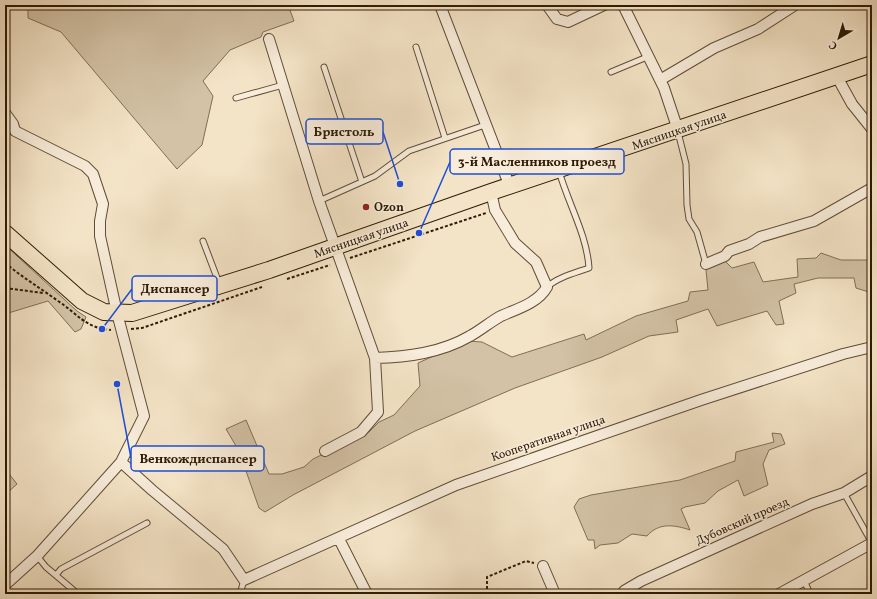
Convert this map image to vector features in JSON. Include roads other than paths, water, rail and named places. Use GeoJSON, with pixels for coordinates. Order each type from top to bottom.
{"type":"FeatureCollection","features":[{"type":"Feature","properties":{"kind":"main road","name":"Мясницкая улица"},"geometry":{"type":"LineString","coordinates":[[5,233],[82,301],[94,308],[117,313],[132,313],[335,248],[491,192],[872,64]]}},
{"type":"Feature","properties":{"kind":"street"},"geometry":{"type":"LineString","coordinates":[[440,5],[485,125],[510,186]]}},
{"type":"Feature","properties":{"kind":"street"},"geometry":{"type":"LineString","coordinates":[[547,5],[557,19],[568,22],[604,5]]}},
{"type":"Feature","properties":{"kind":"street"},"geometry":{"type":"LineString","coordinates":[[623,5],[647,57],[660,80],[678,130]]}},
{"type":"Feature","properties":{"kind":"street"},"geometry":{"type":"LineString","coordinates":[[660,80],[714,48],[758,29],[795,5]]}},
{"type":"Feature","properties":{"kind":"street"},"geometry":{"type":"LineString","coordinates":[[269,39],[319,201],[375,358],[378,412],[361,432],[325,451]]}},
{"type":"Feature","properties":{"kind":"street"},"geometry":{"type":"LineString","coordinates":[[836,75],[852,104],[872,129]]}},
{"type":"Feature","properties":{"kind":"street"},"geometry":{"type":"LineString","coordinates":[[5,113],[13,124],[15,131]]}},
{"type":"Feature","properties":{"kind":"street"},"geometry":{"type":"LineString","coordinates":[[5,126],[85,166],[93,174],[103,204],[100,221],[100,236],[117,313],[144,416],[121,462],[37,556],[5,585]]}},
{"type":"Feature","properties":{"kind":"street"},"geometry":{"type":"LineString","coordinates":[[706,264],[725,256],[729,251],[749,244],[760,237],[814,221],[872,188]]}},
{"type":"Feature","properties":{"kind":"street"},"geometry":{"type":"LineString","coordinates":[[375,358],[400,357],[429,352],[469,337],[494,320],[541,297],[547,287],[536,262],[515,244],[495,210],[491,192]]}},
{"type":"Feature","properties":{"kind":"street","name":"Кооперативная улица"},"geometry":{"type":"LineString","coordinates":[[244,580],[339,539],[456,485],[518,462],[701,400],[843,354],[872,347]]}},
{"type":"Feature","properties":{"kind":"street"},"geometry":{"type":"LineString","coordinates":[[121,462],[223,549],[244,580]]}},
{"type":"Feature","properties":{"kind":"street","name":"Дубовский проезд"},"geometry":{"type":"LineString","coordinates":[[623,593],[641,581],[812,504],[844,493],[872,476]]}},
{"type":"Feature","properties":{"kind":"street"},"geometry":{"type":"LineString","coordinates":[[339,539],[367,594]]}},
{"type":"Feature","properties":{"kind":"street"},"geometry":{"type":"LineString","coordinates":[[779,594],[872,543]]}},
{"type":"Feature","properties":{"kind":"street"},"geometry":{"type":"LineString","coordinates":[[543,566],[555,594]]}},
{"type":"Feature","properties":{"kind":"lane"},"geometry":{"type":"LineString","coordinates":[[416,47],[445,138]]}},
{"type":"Feature","properties":{"kind":"lane"},"geometry":{"type":"LineString","coordinates":[[611,72],[647,57]]}},
{"type":"Feature","properties":{"kind":"lane"},"geometry":{"type":"LineString","coordinates":[[324,67],[362,182]]}},
{"type":"Feature","properties":{"kind":"lane"},"geometry":{"type":"LineString","coordinates":[[236,98],[283,84]]}},
{"type":"Feature","properties":{"kind":"lane"},"geometry":{"type":"LineString","coordinates":[[319,201],[375,176],[409,151],[485,125]]}},
{"type":"Feature","properties":{"kind":"lane"},"geometry":{"type":"LineString","coordinates":[[678,130],[686,164],[686,205],[689,219],[698,232],[706,264]]}},
{"type":"Feature","properties":{"kind":"lane"},"geometry":{"type":"LineString","coordinates":[[547,287],[556,281],[589,268],[588,257],[559,170]]}},
{"type":"Feature","properties":{"kind":"lane"},"geometry":{"type":"LineString","coordinates":[[204,241],[220,286]]}},
{"type":"Feature","properties":{"kind":"lane"},"geometry":{"type":"LineString","coordinates":[[844,493],[872,543]]}},
{"type":"Feature","properties":{"kind":"lane"},"geometry":{"type":"LineString","coordinates":[[56,575],[60,569],[147,524]]}},
{"type":"Feature","properties":{"kind":"lane"},"geometry":{"type":"LineString","coordinates":[[37,556],[78,594]]}},
{"type":"Feature","properties":{"kind":"lane"},"geometry":{"type":"LineString","coordinates":[[240,594],[244,580]]}},
{"type":"Feature","properties":{"kind":"lane"},"geometry":{"type":"LineString","coordinates":[[804,580],[810,594]]}},
{"type":"Feature","properties":{"kind":"place","name":"Бристоль"},"geometry":{"type":"Point","coordinates":[400,184]}},
{"type":"Feature","properties":{"kind":"place","name":"Ozon"},"geometry":{"type":"Point","coordinates":[366,207]}},
{"type":"Feature","properties":{"kind":"place","name":"3-й Масленников проезд"},"geometry":{"type":"Point","coordinates":[419,233]}},
{"type":"Feature","properties":{"kind":"place","name":"Диспансер"},"geometry":{"type":"Point","coordinates":[102,329]}},
{"type":"Feature","properties":{"kind":"place","name":"Венкождиспансер"},"geometry":{"type":"Point","coordinates":[117,384]}}]}
